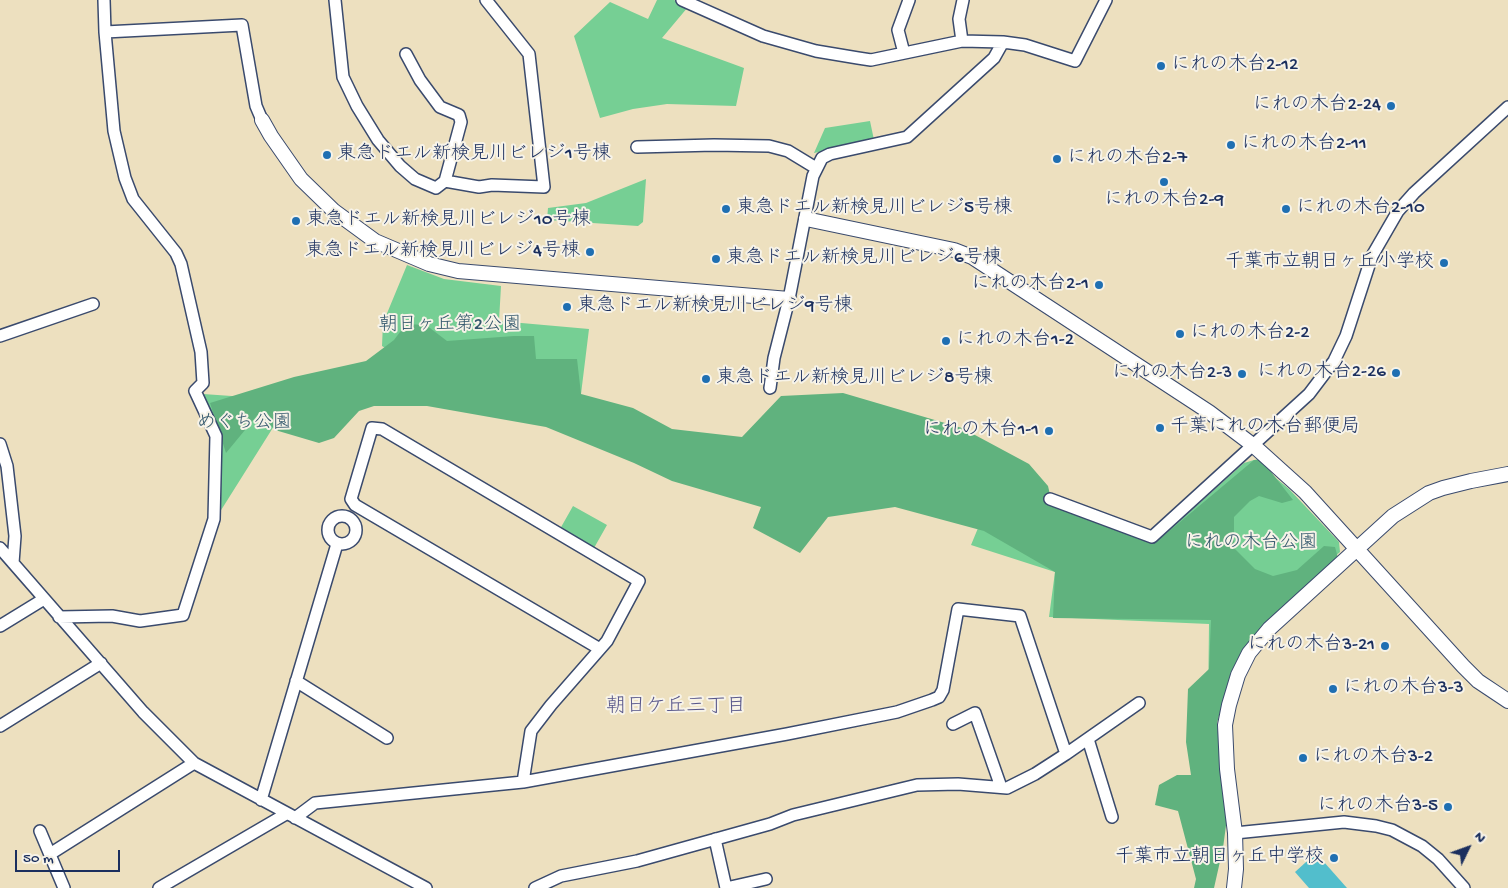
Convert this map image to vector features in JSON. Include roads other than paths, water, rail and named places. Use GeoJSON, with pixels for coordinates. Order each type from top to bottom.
{"type":"FeatureCollection","features":[{"type":"Feature","properties":{"kind":"street"},"geometry":{"type":"LineString","coordinates":[[59,616],[112,616],[140,620],[183,615],[214,519],[216,436],[195,391],[203,383],[201,352],[181,264],[176,253],[133,199],[125,178],[114,131],[104,0]]}},
{"type":"Feature","properties":{"kind":"street"},"geometry":{"type":"LineString","coordinates":[[336,0],[343,77],[378,140],[400,166],[415,179],[436,188],[445,182],[461,122],[459,115],[440,107],[420,80],[406,54]]}},
{"type":"Feature","properties":{"kind":"street"},"geometry":{"type":"LineString","coordinates":[[445,182],[479,187],[492,185],[544,187],[529,54],[486,0]]}},
{"type":"Feature","properties":{"kind":"street"},"geometry":{"type":"LineString","coordinates":[[682,0],[763,36],[816,51],[871,60],[962,41],[1003,42],[1025,45],[1075,61],[1106,0]]}},
{"type":"Feature","properties":{"kind":"street"},"geometry":{"type":"LineString","coordinates":[[904,53],[898,30],[909,0]]}},
{"type":"Feature","properties":{"kind":"street"},"geometry":{"type":"LineString","coordinates":[[962,41],[959,19],[963,0]]}},
{"type":"Feature","properties":{"kind":"street"},"geometry":{"type":"LineString","coordinates":[[105,32],[242,25],[256,106],[271,136],[301,178],[334,211],[375,241],[429,264],[458,271],[789,298]]}},
{"type":"Feature","properties":{"kind":"street"},"geometry":{"type":"LineString","coordinates":[[770,388],[774,358],[806,219],[813,176],[822,158],[830,154],[907,137],[994,58],[1003,42]]}},
{"type":"Feature","properties":{"kind":"street"},"geometry":{"type":"LineString","coordinates":[[1050,499],[1152,537],[1310,394],[1334,361],[1346,336],[1372,256],[1398,211],[1414,193],[1508,108]]}},
{"type":"Feature","properties":{"kind":"street"},"geometry":{"type":"LineString","coordinates":[[637,147],[769,146],[788,151],[816,168]]}},
{"type":"Feature","properties":{"kind":"street"},"geometry":{"type":"LineString","coordinates":[[806,219],[954,250],[972,257],[1209,412],[1254,446],[1305,492],[1463,666],[1478,680],[1508,701]]}},
{"type":"Feature","properties":{"kind":"street"},"geometry":{"type":"LineString","coordinates":[[0,336],[93,304]]}},
{"type":"Feature","properties":{"kind":"street"},"geometry":{"type":"LineString","coordinates":[[523,782],[531,731],[607,641],[639,581],[382,429],[372,428],[351,499],[356,505],[600,649]]}},
{"type":"Feature","properties":{"kind":"street"},"geometry":{"type":"LineString","coordinates":[[0,444],[7,466],[15,536],[13,563]]}},
{"type":"Feature","properties":{"kind":"street"},"geometry":{"type":"LineString","coordinates":[[1234,888],[1236,869],[1235,833],[1227,769],[1225,725],[1238,676],[1249,653],[1269,629],[1393,516],[1429,493],[1470,481],[1508,474]]}},
{"type":"Feature","properties":{"kind":"street"},"geometry":{"type":"LineString","coordinates":[[350,518],[356,505]]}},
{"type":"Feature","properties":{"kind":"street"},"geometry":{"type":"LineString","coordinates":[[336,516],[348,516],[354,521],[357,531],[353,539],[345,544],[337,544],[328,536],[328,524],[336,516]]}},
{"type":"Feature","properties":{"kind":"street"},"geometry":{"type":"LineString","coordinates":[[261,800],[337,544]]}},
{"type":"Feature","properties":{"kind":"street"},"geometry":{"type":"LineString","coordinates":[[1,552],[13,563],[143,712],[194,763],[426,888]]}},
{"type":"Feature","properties":{"kind":"street"},"geometry":{"type":"LineString","coordinates":[[0,626],[44,599]]}},
{"type":"Feature","properties":{"kind":"street"},"geometry":{"type":"LineString","coordinates":[[159,888],[315,803],[523,782],[897,712],[932,700],[939,697],[943,690],[958,609],[1020,616],[1066,754]]}},
{"type":"Feature","properties":{"kind":"street"},"geometry":{"type":"LineString","coordinates":[[0,726],[101,663]]}},
{"type":"Feature","properties":{"kind":"street"},"geometry":{"type":"LineString","coordinates":[[296,681],[387,738]]}},
{"type":"Feature","properties":{"kind":"street"},"geometry":{"type":"LineString","coordinates":[[535,888],[560,876],[637,861],[770,824],[793,815],[917,785],[958,784],[1007,788],[1066,754],[1139,703]]}},
{"type":"Feature","properties":{"kind":"street"},"geometry":{"type":"LineString","coordinates":[[953,724],[975,713],[1001,787]]}},
{"type":"Feature","properties":{"kind":"street"},"geometry":{"type":"LineString","coordinates":[[1088,739],[1112,817]]}},
{"type":"Feature","properties":{"kind":"street"},"geometry":{"type":"LineString","coordinates":[[50,854],[194,763]]}},
{"type":"Feature","properties":{"kind":"street"},"geometry":{"type":"LineString","coordinates":[[1235,833],[1344,822],[1376,826],[1392,830],[1422,846],[1438,859],[1464,888]]}},
{"type":"Feature","properties":{"kind":"street"},"geometry":{"type":"LineString","coordinates":[[40,831],[64,888]]}},
{"type":"Feature","properties":{"kind":"street"},"geometry":{"type":"LineString","coordinates":[[715,839],[726,888],[766,879]]}},
{"type":"Feature","properties":{"kind":"water"},"geometry":{"type":"Polygon","coordinates":[[[1316,853],[1347,888],[1309,888],[1295,872],[1316,853]]]}},
{"type":"Feature","properties":{"kind":"place","name":"にれの木台2-12"},"geometry":{"type":"Point","coordinates":[1161,66]}},
{"type":"Feature","properties":{"kind":"place","name":"にれの木台2-24"},"geometry":{"type":"Point","coordinates":[1391,106]}},
{"type":"Feature","properties":{"kind":"place","name":"にれの木台2-11"},"geometry":{"type":"Point","coordinates":[1231,145]}},
{"type":"Feature","properties":{"kind":"place","name":"東急ドエル新検見川ビレジ1号棟"},"geometry":{"type":"Point","coordinates":[327,155]}},
{"type":"Feature","properties":{"kind":"place","name":"にれの木台2-7"},"geometry":{"type":"Point","coordinates":[1057,159]}},
{"type":"Feature","properties":{"kind":"place","name":"にれの木台2-9"},"geometry":{"type":"Point","coordinates":[1164,182]}},
{"type":"Feature","properties":{"kind":"place","name":"東急ドエル新検見川ビレジ5号棟"},"geometry":{"type":"Point","coordinates":[726,209]}},
{"type":"Feature","properties":{"kind":"place","name":"にれの木台2-10"},"geometry":{"type":"Point","coordinates":[1286,209]}},
{"type":"Feature","properties":{"kind":"place","name":"東急ドエル新検見川ビレジ10号棟"},"geometry":{"type":"Point","coordinates":[296,221]}},
{"type":"Feature","properties":{"kind":"place","name":"東急ドエル新検見川ビレジ4号棟"},"geometry":{"type":"Point","coordinates":[590,252]}},
{"type":"Feature","properties":{"kind":"place","name":"東急ドエル新検見川ビレジ6号棟"},"geometry":{"type":"Point","coordinates":[716,259]}},
{"type":"Feature","properties":{"kind":"place","name":"千葉市立朝日ヶ丘小学校"},"geometry":{"type":"Point","coordinates":[1444,263]}},
{"type":"Feature","properties":{"kind":"place","name":"にれの木台2-1"},"geometry":{"type":"Point","coordinates":[1099,285]}},
{"type":"Feature","properties":{"kind":"place","name":"東急ドエル新検見川ビレジ9号棟"},"geometry":{"type":"Point","coordinates":[567,307]}},
{"type":"Feature","properties":{"kind":"place","name":"にれの木台2-2"},"geometry":{"type":"Point","coordinates":[1180,334]}},
{"type":"Feature","properties":{"kind":"place","name":"にれの木台1-2"},"geometry":{"type":"Point","coordinates":[946,341]}},
{"type":"Feature","properties":{"kind":"place","name":"にれの木台2-26"},"geometry":{"type":"Point","coordinates":[1396,373]}},
{"type":"Feature","properties":{"kind":"place","name":"にれの木台2-3"},"geometry":{"type":"Point","coordinates":[1242,374]}},
{"type":"Feature","properties":{"kind":"place","name":"東急ドエル新検見川ビレジ8号棟"},"geometry":{"type":"Point","coordinates":[706,379]}},
{"type":"Feature","properties":{"kind":"place","name":"千葉にれの木台郵便局"},"geometry":{"type":"Point","coordinates":[1160,428]}},
{"type":"Feature","properties":{"kind":"place","name":"にれの木台1-1"},"geometry":{"type":"Point","coordinates":[1049,431]}},
{"type":"Feature","properties":{"kind":"place","name":"にれの木台3-21"},"geometry":{"type":"Point","coordinates":[1385,646]}},
{"type":"Feature","properties":{"kind":"place","name":"にれの木台3-3"},"geometry":{"type":"Point","coordinates":[1333,689]}},
{"type":"Feature","properties":{"kind":"place","name":"にれの木台3-2"},"geometry":{"type":"Point","coordinates":[1303,758]}},
{"type":"Feature","properties":{"kind":"place","name":"にれの木台3-5"},"geometry":{"type":"Point","coordinates":[1448,807]}},
{"type":"Feature","properties":{"kind":"place","name":"千葉市立朝日ヶ丘中学校"},"geometry":{"type":"Point","coordinates":[1334,858]}},
{"type":"Feature","properties":{"kind":"district","name":"朝日ケ丘三丁目"},"geometry":{"type":"Point","coordinates":[676,708]}},
{"type":"Feature","properties":{"kind":"park label","name":"朝日ヶ丘第2公園"},"geometry":{"type":"Point","coordinates":[450,326]}},
{"type":"Feature","properties":{"kind":"park label","name":"めぐち公園"},"geometry":{"type":"Point","coordinates":[244,424]}},
{"type":"Feature","properties":{"kind":"park label","name":"にれの木台公園"},"geometry":{"type":"Point","coordinates":[1251,544]}}]}
